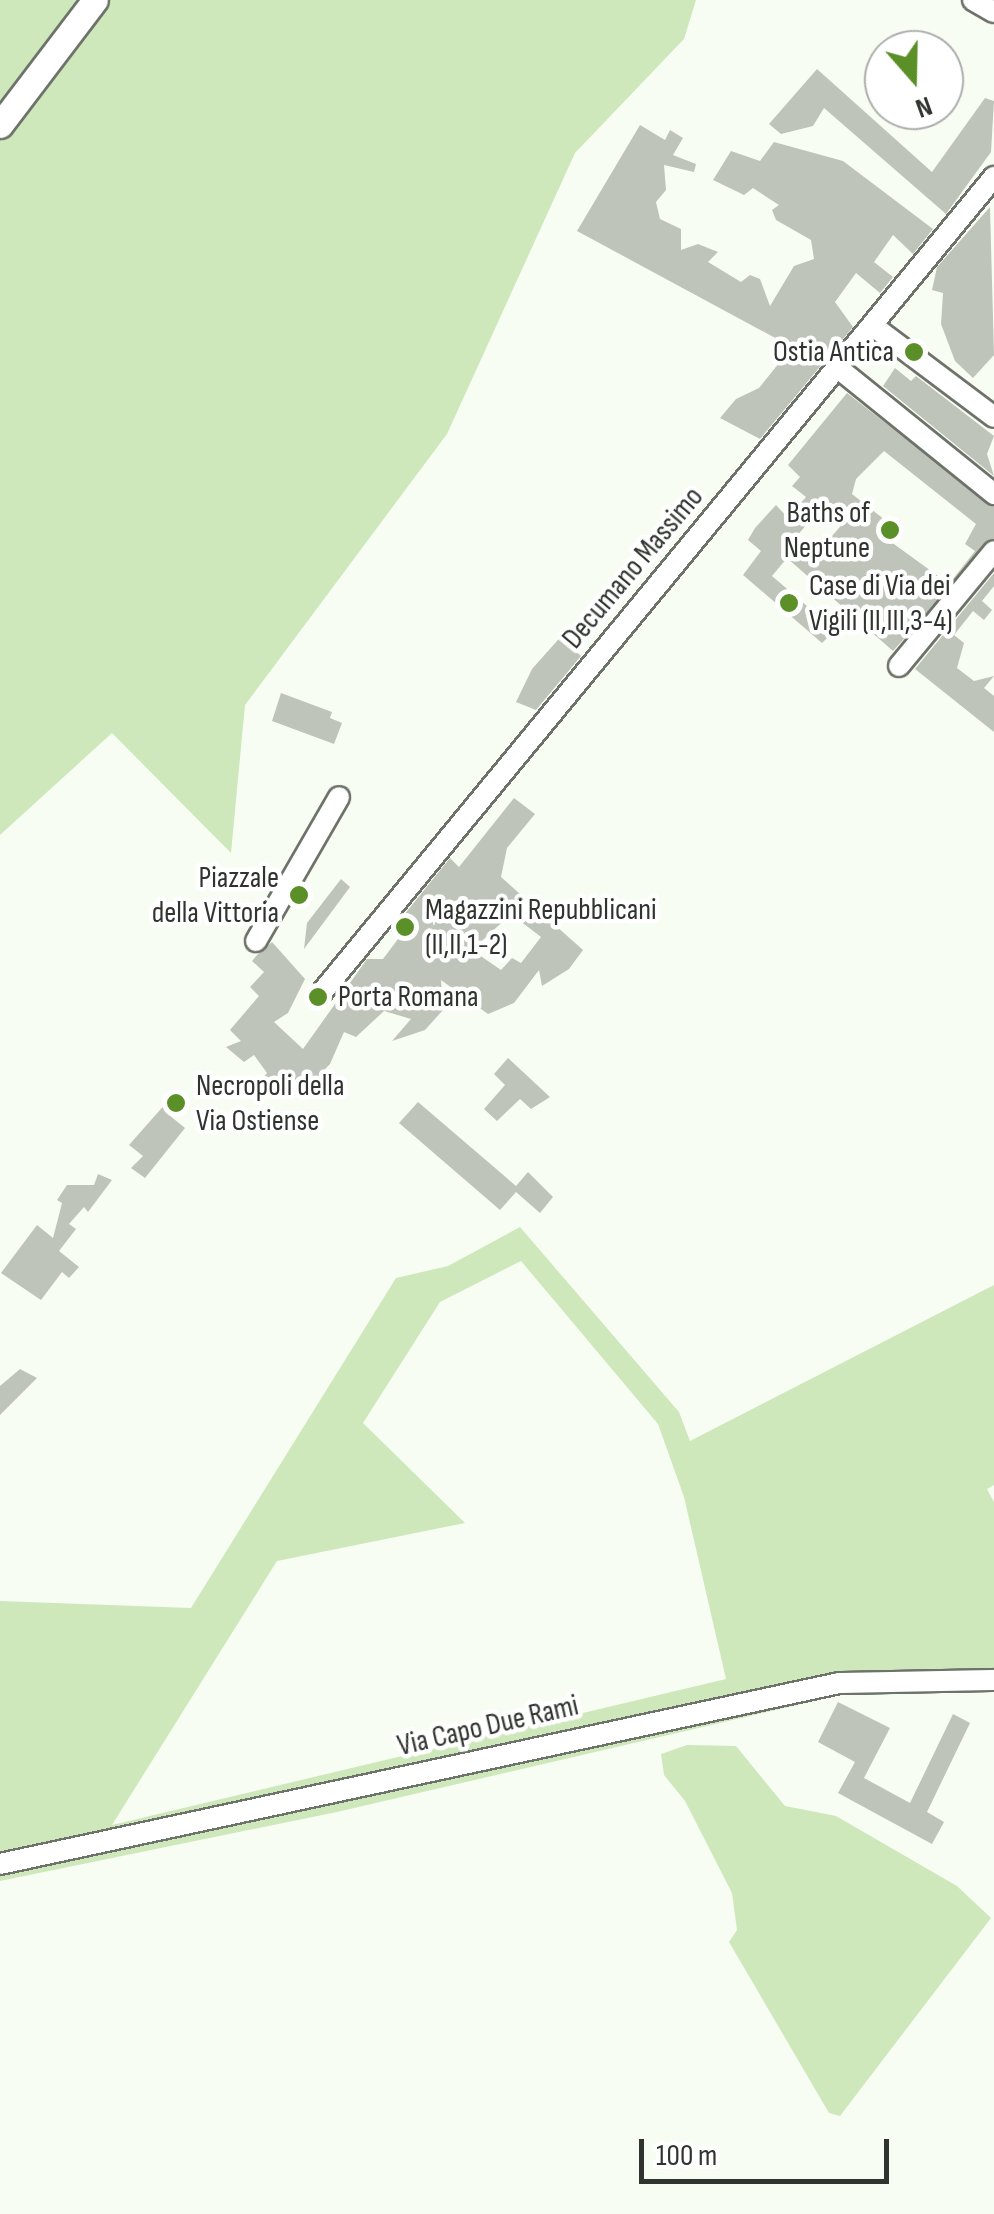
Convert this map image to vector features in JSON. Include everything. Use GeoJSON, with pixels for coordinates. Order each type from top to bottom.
{"type":"FeatureCollection","features":[{"type":"Feature","properties":{"kind":"main road"},"geometry":{"type":"LineString","coordinates":[[0,124],[95,0]]}},
{"type":"Feature","properties":{"kind":"street"},"geometry":{"type":"LineString","coordinates":[[973,0],[994,12]]}},
{"type":"Feature","properties":{"kind":"street","name":"Decumano Massimo"},"geometry":{"type":"LineString","coordinates":[[318,998],[994,177]]}},
{"type":"Feature","properties":{"kind":"street"},"geometry":{"type":"LineString","coordinates":[[873,326],[994,417]]}},
{"type":"Feature","properties":{"kind":"street"},"geometry":{"type":"LineString","coordinates":[[838,368],[994,494]]}},
{"type":"Feature","properties":{"kind":"street"},"geometry":{"type":"LineString","coordinates":[[899,666],[994,551]]}},
{"type":"Feature","properties":{"kind":"street"},"geometry":{"type":"LineString","coordinates":[[256,941],[340,796]]}},
{"type":"Feature","properties":{"kind":"street","name":"Via Capo Due Rami"},"geometry":{"type":"LineString","coordinates":[[0,1864],[840,1683],[994,1680]]}},
{"type":"Feature","properties":{"kind":"green space"},"geometry":{"type":"Polygon","coordinates":[[[0,0],[696,0],[684,39],[575,153],[447,434],[245,705],[231,853],[112,733],[0,835],[0,0]]]}},
{"type":"Feature","properties":{"kind":"green space"},"geometry":{"type":"Polygon","coordinates":[[[520,1227],[679,1412],[690,1441],[994,1285],[994,1485],[987,1489],[994,1502],[994,1689],[853,1692],[337,1812],[0,1881],[0,1601],[191,1608],[396,1278],[448,1266],[520,1227]],[[521,1261],[440,1302],[363,1423],[465,1523],[277,1561],[112,1825],[726,1679],[684,1497],[658,1424],[521,1261]]]}},
{"type":"Feature","properties":{"kind":"green space"},"geometry":{"type":"Polygon","coordinates":[[[687,1745],[736,1746],[785,1806],[836,1816],[957,1886],[991,1918],[840,2116],[829,2113],[729,1942],[737,1930],[732,1893],[685,1801],[664,1775],[661,1754],[687,1745]]]}},
{"type":"Feature","properties":{"kind":"building"},"geometry":{"type":"Polygon","coordinates":[[[817,69],[864,111],[864,130],[885,130],[932,172],[985,98],[994,101],[991,152],[946,214],[824,108],[813,126],[781,134],[769,124],[817,69]]]}},
{"type":"Feature","properties":{"kind":"building"},"geometry":{"type":"Polygon","coordinates":[[[640,125],[665,140],[670,130],[683,138],[673,155],[696,164],[694,172],[664,165],[666,190],[656,202],[660,219],[681,229],[681,250],[698,244],[718,252],[708,262],[741,282],[750,275],[760,279],[770,306],[794,266],[814,259],[811,240],[776,220],[772,210],[779,205],[753,188],[744,195],[713,180],[731,151],[760,161],[774,142],[843,161],[933,229],[913,254],[893,235],[874,262],[893,277],[880,293],[856,273],[835,302],[853,327],[760,439],[720,418],[736,399],[759,388],[792,347],[577,231],[640,125]]]}},
{"type":"Feature","properties":{"kind":"building"},"geometry":{"type":"Polygon","coordinates":[[[990,207],[994,355],[973,378],[955,361],[941,324],[943,293],[932,290],[937,267],[990,207]]]}},
{"type":"Feature","properties":{"kind":"building"},"geometry":{"type":"Polygon","coordinates":[[[895,368],[911,381],[916,376],[994,436],[987,454],[994,476],[883,386],[895,368]]]}},
{"type":"Feature","properties":{"kind":"building"},"geometry":{"type":"Polygon","coordinates":[[[847,393],[994,507],[994,538],[893,651],[787,558],[772,576],[835,630],[822,643],[743,575],[761,551],[748,540],[755,528],[776,505],[788,518],[806,497],[792,486],[800,477],[788,465],[847,393]],[[884,451],[856,479],[852,494],[885,520],[876,531],[949,584],[975,551],[965,544],[976,524],[884,451]],[[824,505],[795,538],[815,556],[844,522],[824,505]]]}},
{"type":"Feature","properties":{"kind":"building"},"geometry":{"type":"Polygon","coordinates":[[[994,573],[994,586],[982,601],[992,610],[984,620],[973,611],[954,635],[964,643],[957,668],[974,681],[994,676],[984,688],[994,696],[994,732],[915,669],[994,573]]]}},
{"type":"Feature","properties":{"kind":"building"},"geometry":{"type":"Polygon","coordinates":[[[565,632],[577,640],[571,647],[581,656],[536,710],[516,702],[532,669],[565,632]]]}},
{"type":"Feature","properties":{"kind":"building"},"geometry":{"type":"Polygon","coordinates":[[[281,693],[332,712],[330,718],[342,723],[334,744],[272,721],[281,693]]]}},
{"type":"Feature","properties":{"kind":"building"},"geometry":{"type":"Polygon","coordinates":[[[514,798],[535,814],[507,848],[501,877],[583,950],[569,969],[542,986],[539,970],[514,1003],[488,1014],[441,980],[443,1010],[425,1030],[392,1041],[411,1019],[384,1011],[356,1037],[344,1032],[330,1064],[299,1096],[290,1088],[282,1098],[257,1085],[267,1073],[254,1055],[244,1062],[226,1047],[241,1041],[230,1030],[259,996],[250,987],[264,972],[252,961],[257,955],[272,942],[305,979],[288,1013],[274,1022],[303,1049],[367,959],[383,959],[398,939],[391,931],[450,858],[459,867],[514,798]],[[511,914],[472,950],[501,970],[512,958],[521,963],[541,937],[511,914]]]}},
{"type":"Feature","properties":{"kind":"building"},"geometry":{"type":"Polygon","coordinates":[[[341,879],[350,887],[304,949],[307,923],[341,879]]]}},
{"type":"Feature","properties":{"kind":"building"},"geometry":{"type":"Polygon","coordinates":[[[508,1058],[550,1097],[531,1109],[520,1099],[497,1121],[484,1109],[505,1085],[494,1074],[508,1058]]]}},
{"type":"Feature","properties":{"kind":"building"},"geometry":{"type":"Polygon","coordinates":[[[167,1102],[169,1115],[185,1128],[145,1178],[131,1168],[143,1156],[129,1145],[167,1102]]]}},
{"type":"Feature","properties":{"kind":"building"},"geometry":{"type":"Polygon","coordinates":[[[418,1102],[516,1186],[528,1172],[553,1197],[540,1213],[516,1192],[500,1210],[399,1123],[418,1102]]]}},
{"type":"Feature","properties":{"kind":"building"},"geometry":{"type":"Polygon","coordinates":[[[98,1174],[112,1180],[88,1212],[84,1207],[69,1224],[76,1229],[59,1251],[79,1267],[69,1278],[62,1272],[41,1300],[1,1273],[37,1225],[53,1238],[62,1203],[57,1200],[67,1185],[94,1185],[98,1174]]]}},
{"type":"Feature","properties":{"kind":"building"},"geometry":{"type":"Polygon","coordinates":[[[20,1369],[37,1378],[0,1415],[0,1386],[20,1369]]]}},
{"type":"Feature","properties":{"kind":"building"},"geometry":{"type":"Polygon","coordinates":[[[838,1702],[890,1728],[864,1778],[910,1803],[953,1714],[970,1723],[927,1812],[944,1822],[932,1844],[838,1793],[855,1762],[818,1742],[838,1702]]]}},
{"type":"Feature","properties":{"kind":"place","name":"Ostia Antica"},"geometry":{"type":"Point","coordinates":[914,352]}},
{"type":"Feature","properties":{"kind":"place","name":"Baths of Neptune"},"geometry":{"type":"Point","coordinates":[890,530]}},
{"type":"Feature","properties":{"kind":"place","name":"Case di Via dei Vigili (II,III,3-4)"},"geometry":{"type":"Point","coordinates":[789,603]}},
{"type":"Feature","properties":{"kind":"place","name":"Piazzale della Vittoria"},"geometry":{"type":"Point","coordinates":[299,895]}},
{"type":"Feature","properties":{"kind":"place","name":"Magazzini Repubblicani (II,II,1-2)"},"geometry":{"type":"Point","coordinates":[405,927]}},
{"type":"Feature","properties":{"kind":"place","name":"Porta Romana"},"geometry":{"type":"Point","coordinates":[318,997]}},
{"type":"Feature","properties":{"kind":"place","name":"Necropoli della Via Ostiense"},"geometry":{"type":"Point","coordinates":[176,1103]}}]}
